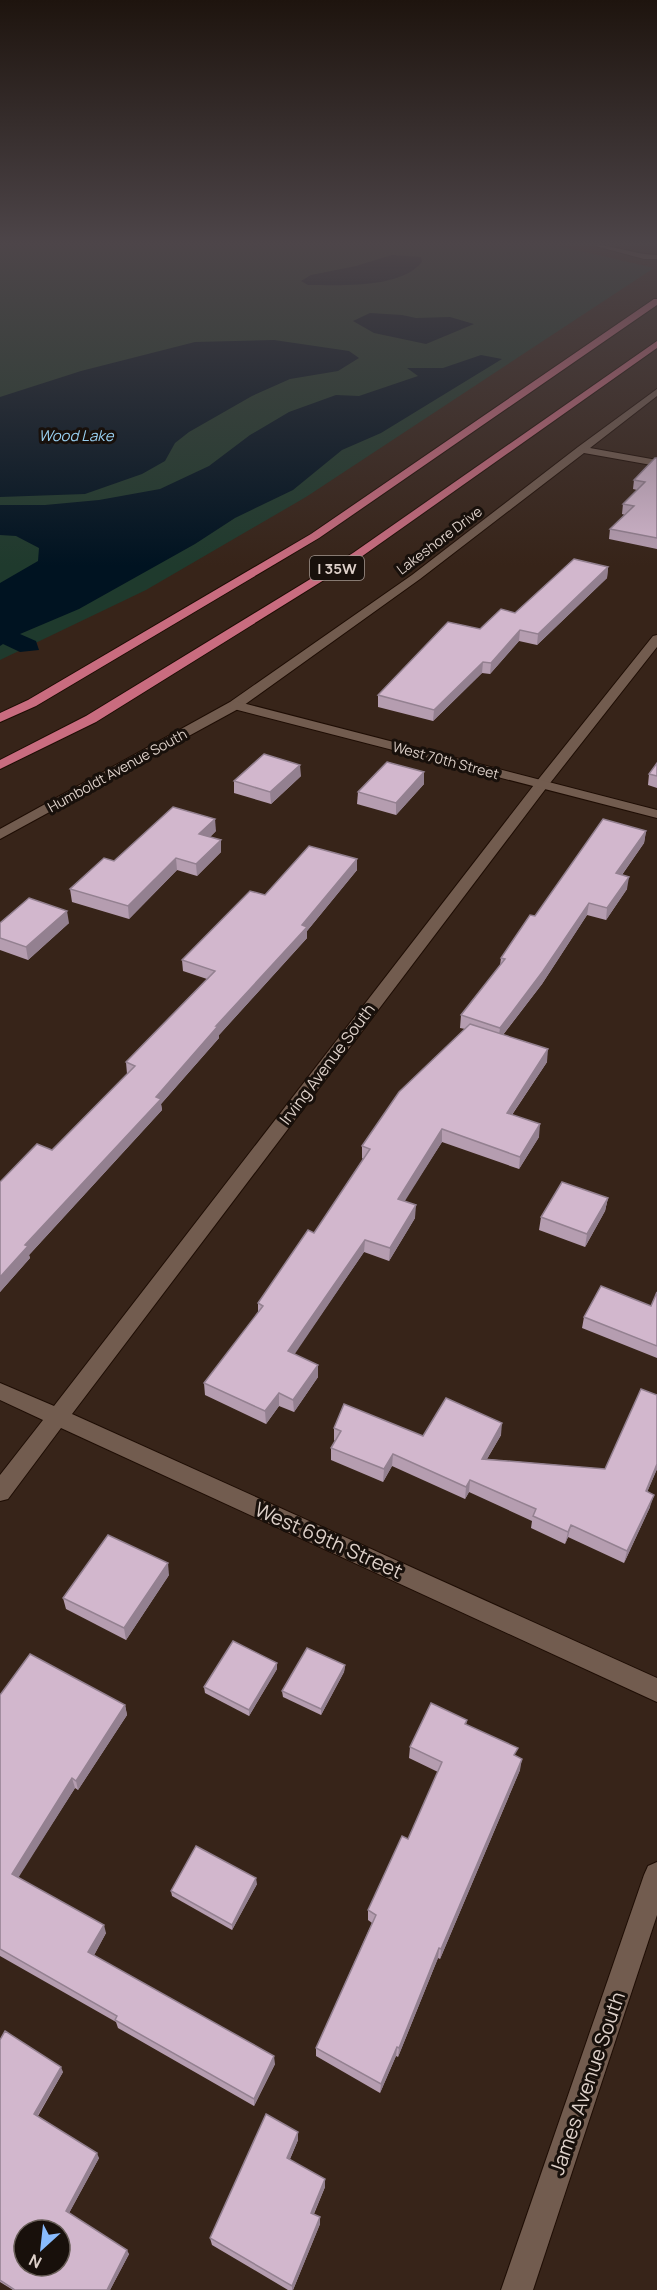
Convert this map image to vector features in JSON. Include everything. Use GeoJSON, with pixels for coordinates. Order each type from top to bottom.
{"type":"FeatureCollection","features":[{"type":"Feature","properties":{"kind":"highway","name":"I 35W"},"geometry":{"type":"LineString","coordinates":[[0,718],[32,703],[315,536],[583,352]]}},
{"type":"Feature","properties":{"kind":"highway","name":"I 35W"},"geometry":{"type":"LineString","coordinates":[[0,765],[91,719],[357,555],[646,352]]}},
{"type":"Feature","properties":{"kind":"street","name":"Lakeshore Drive"},"geometry":{"type":"LineString","coordinates":[[235,705],[416,577],[657,392]]}},
{"type":"Feature","properties":{"kind":"street"},"geometry":{"type":"LineString","coordinates":[[581,449],[657,463]]}},
{"type":"Feature","properties":{"kind":"street","name":"Irving Avenue South"},"geometry":{"type":"LineString","coordinates":[[0,1492],[542,784],[657,639]]}},
{"type":"Feature","properties":{"kind":"street","name":"West 70th Street"},"geometry":{"type":"LineString","coordinates":[[235,705],[657,814]]}},
{"type":"Feature","properties":{"kind":"street","name":"Humboldt Avenue South"},"geometry":{"type":"LineString","coordinates":[[0,835],[235,705]]}},
{"type":"Feature","properties":{"kind":"street","name":"West 69th Street"},"geometry":{"type":"LineString","coordinates":[[0,1391],[657,1690]]}},
{"type":"Feature","properties":{"kind":"street","name":"James Avenue South"},"geometry":{"type":"LineString","coordinates":[[517,2290],[657,1875]]}},
{"type":"Feature","properties":{"kind":"green space"},"geometry":{"type":"Polygon","coordinates":[[[0,352],[527,352],[306,497],[146,590],[0,660],[0,352]]]}},
{"type":"Feature","properties":{"kind":"water","name":"Wood Lake"},"geometry":{"type":"Polygon","coordinates":[[[156,352],[350,352],[359,358],[338,371],[290,379],[252,396],[189,432],[175,443],[165,461],[142,474],[85,494],[0,497],[0,397],[81,371],[156,352]]]}},
{"type":"Feature","properties":{"kind":"water"},"geometry":{"type":"Polygon","coordinates":[[[481,355],[502,359],[381,433],[342,450],[293,490],[235,518],[195,544],[79,609],[20,634],[36,641],[39,650],[20,652],[3,644],[0,646],[0,583],[38,561],[39,548],[16,536],[0,535],[0,505],[45,505],[99,500],[160,489],[209,466],[250,435],[289,412],[336,395],[359,396],[418,376],[407,368],[443,368],[481,355]]]}},
{"type":"Feature","properties":{"kind":"building"},"geometry":{"type":"Polygon","coordinates":[[[657,458],[657,538],[610,529],[634,506],[623,504],[645,482],[634,480],[657,458]]]}},
{"type":"Feature","properties":{"kind":"building"},"geometry":{"type":"Polygon","coordinates":[[[574,559],[608,567],[538,634],[520,630],[491,663],[483,662],[434,710],[378,695],[448,622],[480,629],[501,609],[515,613],[574,559]]]}},
{"type":"Feature","properties":{"kind":"building"},"geometry":{"type":"Polygon","coordinates":[[[264,754],[300,765],[270,792],[234,781],[264,754]]]}},
{"type":"Feature","properties":{"kind":"building"},"geometry":{"type":"Polygon","coordinates":[[[387,762],[424,772],[396,803],[358,792],[387,762]]]}},
{"type":"Feature","properties":{"kind":"building"},"geometry":{"type":"Polygon","coordinates":[[[657,763],[657,776],[649,774],[657,763]]]}},
{"type":"Feature","properties":{"kind":"building"},"geometry":{"type":"Polygon","coordinates":[[[173,807],[215,819],[199,834],[221,840],[196,864],[176,858],[128,906],[70,889],[104,858],[114,861],[173,807]]]}},
{"type":"Feature","properties":{"kind":"building"},"geometry":{"type":"Polygon","coordinates":[[[603,819],[646,831],[616,873],[629,877],[607,908],[589,903],[543,971],[500,1028],[461,1015],[505,959],[501,958],[530,915],[535,916],[603,819]]]}},
{"type":"Feature","properties":{"kind":"building"},"geometry":{"type":"Polygon","coordinates":[[[309,846],[357,859],[302,925],[307,927],[216,1026],[218,1026],[156,1097],[161,1099],[25,1245],[28,1246],[0,1277],[0,1182],[37,1144],[52,1150],[135,1066],[126,1062],[215,971],[182,960],[250,891],[265,895],[309,846]]]}},
{"type":"Feature","properties":{"kind":"building"},"geometry":{"type":"Polygon","coordinates":[[[29,898],[67,911],[26,947],[0,938],[0,923],[29,898]]]}},
{"type":"Feature","properties":{"kind":"building"},"geometry":{"type":"Polygon","coordinates":[[[470,1024],[548,1049],[507,1113],[540,1124],[520,1157],[442,1129],[398,1199],[416,1205],[390,1248],[365,1240],[288,1351],[318,1365],[293,1400],[279,1393],[265,1411],[204,1383],[263,1306],[258,1303],[308,1230],[314,1233],[370,1149],[362,1146],[399,1092],[470,1024]]]}},
{"type":"Feature","properties":{"kind":"building"},"geometry":{"type":"Polygon","coordinates":[[[562,1182],[608,1198],[587,1234],[541,1217],[562,1182]]]}},
{"type":"Feature","properties":{"kind":"building"},"geometry":{"type":"Polygon","coordinates":[[[601,1286],[651,1306],[657,1292],[657,1346],[584,1317],[601,1286]]]}},
{"type":"Feature","properties":{"kind":"building"},"geometry":{"type":"Polygon","coordinates":[[[641,1389],[657,1395],[657,1464],[646,1491],[654,1495],[627,1551],[571,1525],[568,1532],[533,1516],[536,1509],[470,1480],[466,1487],[393,1454],[384,1469],[331,1448],[341,1431],[334,1428],[344,1404],[423,1436],[446,1398],[502,1423],[482,1459],[605,1469],[641,1389]]]}},
{"type":"Feature","properties":{"kind":"building"},"geometry":{"type":"Polygon","coordinates":[[[108,1535],[168,1563],[124,1628],[63,1598],[108,1535]]]}},
{"type":"Feature","properties":{"kind":"building"},"geometry":{"type":"Polygon","coordinates":[[[233,1641],[277,1663],[249,1710],[204,1687],[233,1641]]]}},
{"type":"Feature","properties":{"kind":"building"},"geometry":{"type":"Polygon","coordinates":[[[307,1648],[345,1665],[321,1709],[282,1691],[307,1648]]]}},
{"type":"Feature","properties":{"kind":"building"},"geometry":{"type":"Polygon","coordinates":[[[30,1654],[125,1705],[76,1781],[72,1778],[12,1874],[104,1925],[88,1952],[274,2056],[254,2099],[115,2020],[117,2016],[0,1949],[0,1695],[30,1654]]]}},
{"type":"Feature","properties":{"kind":"building"},"geometry":{"type":"Polygon","coordinates":[[[431,1703],[467,1720],[465,1724],[518,1748],[514,1755],[522,1759],[441,1949],[439,1948],[399,2048],[397,2047],[381,2084],[316,2048],[376,1915],[368,1910],[402,1836],[408,1839],[442,1762],[410,1747],[431,1703]]]}},
{"type":"Feature","properties":{"kind":"building"},"geometry":{"type":"Polygon","coordinates":[[[196,1846],[256,1878],[232,1925],[171,1891],[196,1846]]]}},
{"type":"Feature","properties":{"kind":"building"},"geometry":{"type":"Polygon","coordinates":[[[5,2031],[61,2067],[34,2114],[97,2153],[66,2211],[127,2250],[107,2290],[15,2290],[0,2280],[0,2040],[5,2031]]]}},
{"type":"Feature","properties":{"kind":"building"},"geometry":{"type":"Polygon","coordinates":[[[266,2114],[298,2132],[287,2158],[325,2179],[311,2213],[320,2217],[292,2286],[210,2238],[266,2114]]]}}]}
